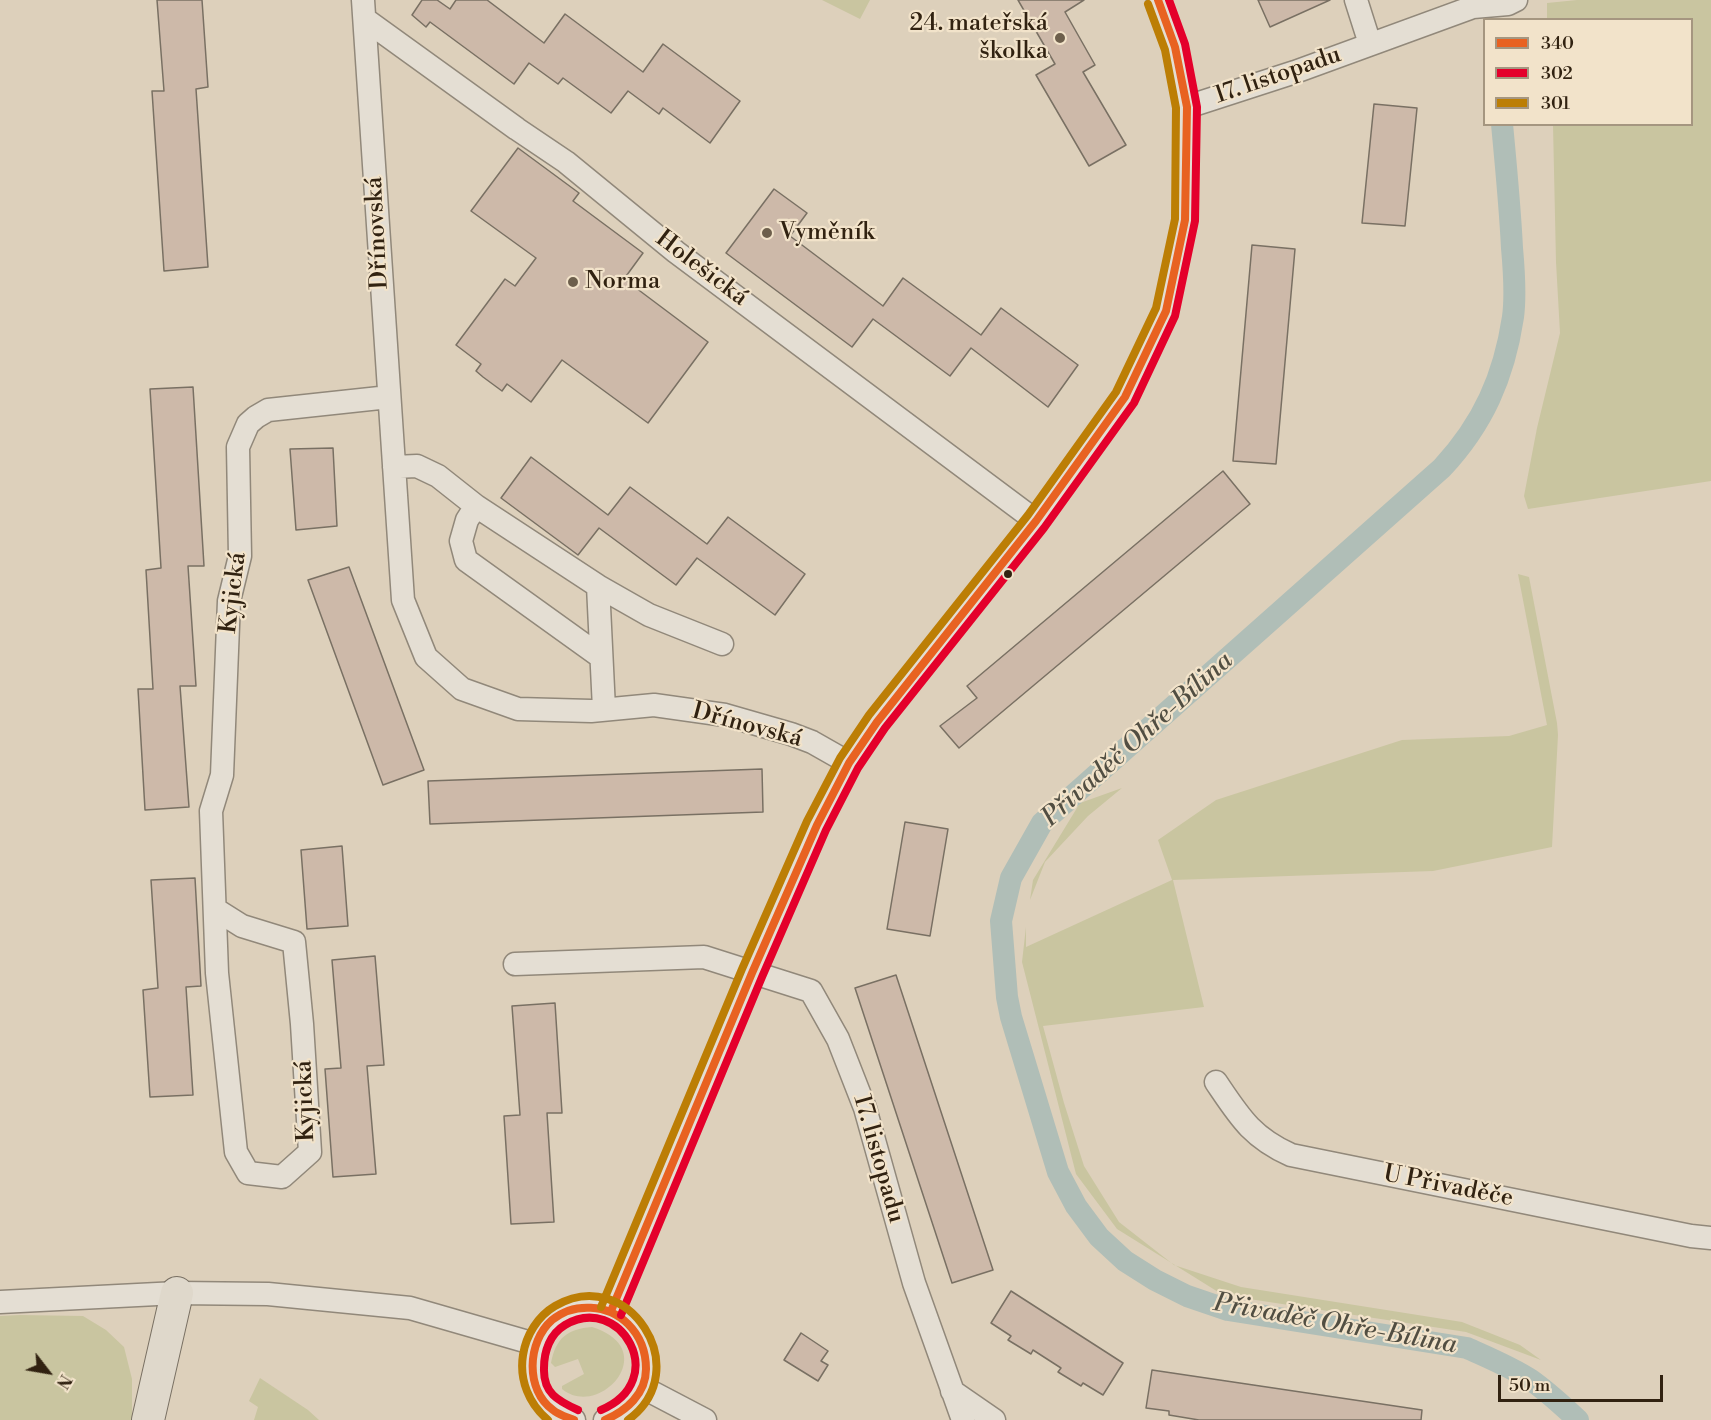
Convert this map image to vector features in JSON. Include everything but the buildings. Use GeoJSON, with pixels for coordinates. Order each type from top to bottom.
{"type":"FeatureCollection","features":[{"type":"Feature","properties":{"kind":"highway"},"geometry":{"type":"LineString","coordinates":[[148,1420],[177,1293]]}},
{"type":"Feature","properties":{"kind":"street","name":"17. listopadu"},"geometry":{"type":"LineString","coordinates":[[611,1311],[752,973],[817,825],[849,763],[884,713],[1036,520],[1125,397],[1166,312],[1185,220],[1186,107],[1175,47],[1158,0]]}},
{"type":"Feature","properties":{"kind":"street","name":"17. listopadu"},"geometry":{"type":"LineString","coordinates":[[1356,0],[1370,44]]}},
{"type":"Feature","properties":{"kind":"street","name":"17. listopadu"},"geometry":{"type":"LineString","coordinates":[[1186,107],[1295,72],[1470,8],[1512,2]]}},
{"type":"Feature","properties":{"kind":"street","name":"Dřínovská"},"geometry":{"type":"LineString","coordinates":[[364,10],[403,600],[426,657],[462,689],[518,709],[591,711],[654,705],[725,715],[812,742],[849,763]]}},
{"type":"Feature","properties":{"kind":"street","name":"Holešická"},"geometry":{"type":"LineString","coordinates":[[364,10],[517,129],[566,162],[676,252],[1036,520]]}},
{"type":"Feature","properties":{"kind":"street","name":"Kyjická"},"geometry":{"type":"LineString","coordinates":[[215,909],[242,926],[294,942],[310,1152],[282,1177],[248,1173],[236,1152],[218,973],[215,909],[211,811],[222,775],[229,601],[240,556],[238,447],[248,424],[268,411],[389,397]]}},
{"type":"Feature","properties":{"kind":"street"},"geometry":{"type":"LineString","coordinates":[[394,466],[417,466],[438,476],[476,506],[598,586],[649,615],[722,644]]}},
{"type":"Feature","properties":{"kind":"street"},"geometry":{"type":"LineString","coordinates":[[476,506],[468,520],[461,541],[466,560],[601,657]]}},
{"type":"Feature","properties":{"kind":"street"},"geometry":{"type":"LineString","coordinates":[[598,586],[604,709]]}},
{"type":"Feature","properties":{"kind":"street"},"geometry":{"type":"LineString","coordinates":[[515,964],[704,957],[752,973]]}},
{"type":"Feature","properties":{"kind":"street","name":"17. listopadu"},"geometry":{"type":"LineString","coordinates":[[752,973],[811,991],[838,1038],[865,1108],[914,1283],[963,1420]]}},
{"type":"Feature","properties":{"kind":"street","name":"U Přivaděče"},"geometry":{"type":"LineString","coordinates":[[1216,1082],[1249,1129],[1274,1148],[1290,1155],[1690,1236],[1711,1238]]}},
{"type":"Feature","properties":{"kind":"street"},"geometry":{"type":"LineString","coordinates":[[0,1302],[177,1293],[268,1294],[410,1308],[535,1344]]}},
{"type":"Feature","properties":{"kind":"street"},"geometry":{"type":"LineString","coordinates":[[569,1420],[552,1409],[540,1396],[533,1379],[531,1362],[535,1344],[544,1328],[558,1316],[574,1309],[593,1307],[611,1311],[626,1320],[638,1334],[645,1351],[646,1369],[642,1387],[633,1402],[619,1414],[605,1420]]}},
{"type":"Feature","properties":{"kind":"street"},"geometry":{"type":"LineString","coordinates":[[642,1387],[705,1420]]}},
{"type":"Feature","properties":{"kind":"street"},"geometry":{"type":"LineString","coordinates":[[952,1391],[994,1420]]}},
{"type":"Feature","properties":{"kind":"shaded area"},"geometry":{"type":"Polygon","coordinates":[[[822,0],[870,0],[860,19],[822,0]]]}},
{"type":"Feature","properties":{"kind":"shaded area"},"geometry":{"type":"Polygon","coordinates":[[[1577,0],[1711,0],[1711,481],[1528,509],[1524,496],[1537,428],[1560,333],[1553,126],[1693,126],[1693,18],[1547,18],[1547,3],[1577,0]]]}},
{"type":"Feature","properties":{"kind":"shaded area"},"geometry":{"type":"Polygon","coordinates":[[[1518,574],[1529,577],[1557,723],[1552,847],[1433,871],[1173,880],[1204,1007],[1043,1026],[1084,1166],[1119,1222],[1171,1262],[1117,1229],[1076,1174],[1022,962],[1026,927],[1026,947],[1172,880],[1158,840],[1216,800],[1402,740],[1509,736],[1547,725],[1518,574]]]}},
{"type":"Feature","properties":{"kind":"shaded area"},"geometry":{"type":"Polygon","coordinates":[[[1122,788],[1088,816],[1045,862],[1030,900],[1033,880],[1080,803],[1122,788]]]}},
{"type":"Feature","properties":{"kind":"shaded area"},"geometry":{"type":"Polygon","coordinates":[[[1176,1266],[1241,1287],[1462,1322],[1520,1345],[1541,1360],[1466,1332],[1223,1295],[1176,1266]]]}},
{"type":"Feature","properties":{"kind":"shaded area"},"geometry":{"type":"Polygon","coordinates":[[[0,1316],[83,1316],[106,1330],[124,1347],[132,1379],[132,1420],[0,1420],[0,1316]]]}},
{"type":"Feature","properties":{"kind":"shaded area"},"geometry":{"type":"Polygon","coordinates":[[[592,1327],[613,1337],[623,1350],[624,1364],[618,1378],[607,1389],[593,1395],[577,1396],[562,1389],[562,1386],[584,1374],[578,1359],[555,1367],[551,1363],[556,1347],[564,1336],[576,1330],[592,1327]]]}},
{"type":"Feature","properties":{"kind":"shaded area"},"geometry":{"type":"Polygon","coordinates":[[[260,1378],[319,1420],[254,1420],[258,1407],[249,1401],[260,1378]]]}},
{"type":"Feature","properties":{"kind":"waterway","name":"Přivaděč Ohře-Bílina"},"geometry":{"type":"LineString","coordinates":[[1502,126],[1514,274],[1514,309],[1504,360],[1480,417],[1442,468],[1042,823],[1011,878],[1001,921],[1007,997],[1011,1017],[1058,1172],[1076,1206],[1099,1237],[1125,1261],[1187,1296],[1228,1310],[1467,1348],[1531,1380],[1578,1420]]}},
{"type":"Feature","properties":{"kind":"transit line","name":"340"},"geometry":{"type":"LineString","coordinates":[[611,1311],[752,973],[817,825],[849,763],[877,722],[1036,521],[1125,397],[1166,311],[1185,220],[1187,107],[1175,47],[1158,0]]}},
{"type":"Feature","properties":{"kind":"transit line","name":"302"},"geometry":{"type":"LineString","coordinates":[[621,1315],[762,977],[826,830],[858,768],[885,728],[1044,528],[1134,403],[1175,316],[1195,221],[1197,107],[1185,44],[1169,0]]}},
{"type":"Feature","properties":{"kind":"transit line","name":"301"},"geometry":{"type":"LineString","coordinates":[[601,1307],[742,969],[807,821],[840,758],[869,715],[1028,515],[1116,392],[1156,308],[1175,219],[1176,108],[1165,50],[1148,4]]}},
{"type":"Feature","properties":{"kind":"transit line","name":"301"},"geometry":{"type":"LineString","coordinates":[[548,1420],[536,1407],[524,1382],[522,1364],[527,1340],[534,1327],[549,1310],[582,1297],[607,1299],[628,1310],[645,1328],[654,1351],[656,1375],[648,1399],[628,1420]]}},
{"type":"Feature","properties":{"kind":"transit line","name":"340"},"geometry":{"type":"LineString","coordinates":[[574,1420],[555,1412],[544,1401],[534,1379],[533,1366],[534,1353],[544,1329],[561,1314],[580,1308],[601,1309],[620,1317],[639,1339],[646,1363],[645,1378],[639,1394],[620,1412],[605,1420]]}},
{"type":"Feature","properties":{"kind":"transit line","name":"302"},"geometry":{"type":"LineString","coordinates":[[578,1410],[558,1399],[549,1390],[544,1377],[544,1362],[547,1349],[555,1333],[565,1325],[585,1318],[604,1320],[619,1329],[630,1344],[635,1361],[633,1379],[622,1396],[601,1410]]}},
{"type":"Feature","properties":{"kind":"place","name":"24. mateřská školka"},"geometry":{"type":"Point","coordinates":[1060,38]}},
{"type":"Feature","properties":{"kind":"place","name":"Vyměník"},"geometry":{"type":"Point","coordinates":[767,233]}},
{"type":"Feature","properties":{"kind":"place","name":"Norma"},"geometry":{"type":"Point","coordinates":[573,282]}}]}
